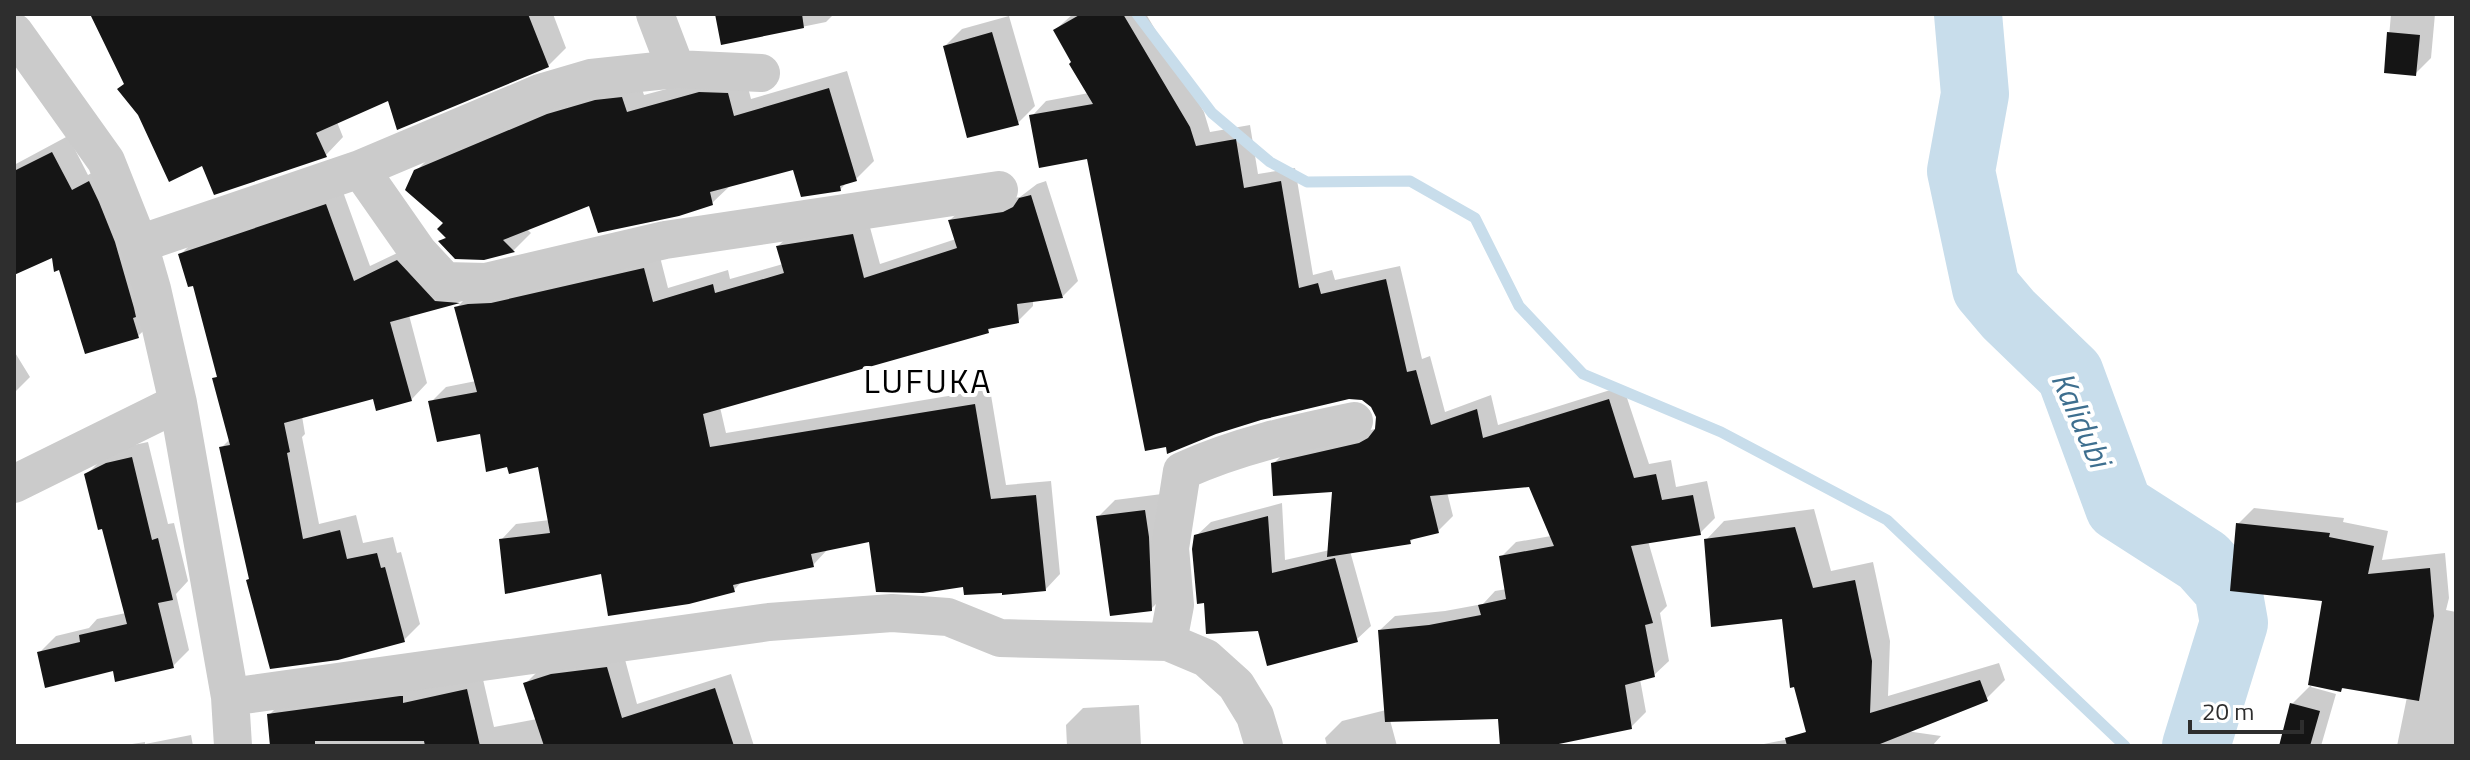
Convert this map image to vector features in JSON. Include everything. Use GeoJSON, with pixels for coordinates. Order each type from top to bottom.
{"type":"FeatureCollection","features":[{"type":"Feature","properties":{"kind":"street"},"geometry":{"type":"LineString","coordinates":[[655,14],[676,69]]}},
{"type":"Feature","properties":{"kind":"street"},"geometry":{"type":"LineString","coordinates":[[14,32],[106,161],[139,244],[178,403],[230,697],[233,746]]}},
{"type":"Feature","properties":{"kind":"street"},"geometry":{"type":"LineString","coordinates":[[139,244],[360,169],[540,93],[591,78],[676,69],[761,73]]}},
{"type":"Feature","properties":{"kind":"street"},"geometry":{"type":"LineString","coordinates":[[360,169],[418,252],[445,281],[486,282],[665,240],[999,190]]}},
{"type":"Feature","properties":{"kind":"street"},"geometry":{"type":"LineString","coordinates":[[14,484],[178,403]]}},
{"type":"Feature","properties":{"kind":"street"},"geometry":{"type":"LineString","coordinates":[[1168,642],[1175,605],[1170,548],[1182,471],[1277,437],[1354,421]]}},
{"type":"Feature","properties":{"kind":"street"},"geometry":{"type":"LineString","coordinates":[[230,697],[769,622],[892,613],[948,617],[1000,638],[1168,642],[1206,658],[1236,685],[1255,716],[1264,746]]}},
{"type":"Feature","properties":{"kind":"building"},"geometry":{"type":"Polygon","coordinates":[[[90,14],[528,14],[549,67],[397,130],[388,101],[316,133],[327,157],[214,195],[202,166],[169,182],[138,115],[117,89],[124,84],[90,14]]]}},
{"type":"Feature","properties":{"kind":"building"},"geometry":{"type":"Polygon","coordinates":[[[715,14],[802,14],[804,28],[721,45],[715,14]]]}},
{"type":"Feature","properties":{"kind":"building"},"geometry":{"type":"Polygon","coordinates":[[[1081,14],[1123,14],[1190,127],[1196,146],[1236,139],[1244,188],[1281,181],[1299,288],[1318,283],[1321,294],[1386,279],[1407,372],[1416,370],[1431,425],[1477,409],[1483,438],[1609,399],[1634,478],[1656,474],[1662,500],[1693,495],[1701,535],[1631,546],[1653,623],[1645,625],[1655,677],[1625,685],[1632,729],[1549,746],[1500,746],[1498,719],[1385,722],[1378,630],[1429,625],[1481,615],[1478,605],[1506,599],[1499,556],[1554,546],[1529,487],[1430,496],[1439,533],[1410,540],[1411,544],[1327,557],[1332,492],[1273,496],[1271,463],[1359,443],[1368,438],[1375,429],[1376,417],[1371,407],[1362,400],[1349,399],[1261,420],[1167,454],[1166,447],[1145,451],[1087,159],[1039,168],[1029,115],[1093,104],[1053,30],[1081,14]]]}},
{"type":"Feature","properties":{"kind":"building"},"geometry":{"type":"Polygon","coordinates":[[[992,32],[1019,125],[967,138],[943,46],[992,32]]]}},
{"type":"Feature","properties":{"kind":"building"},"geometry":{"type":"Polygon","coordinates":[[[2387,32],[2420,35],[2416,76],[2384,73],[2387,32]]]}},
{"type":"Feature","properties":{"kind":"building"},"geometry":{"type":"Polygon","coordinates":[[[829,88],[857,181],[840,186],[841,191],[801,197],[793,170],[710,192],[713,205],[679,216],[598,233],[589,206],[503,240],[515,252],[484,260],[455,259],[438,241],[446,238],[437,229],[443,223],[405,190],[414,170],[547,114],[595,100],[622,97],[627,112],[699,92],[728,93],[734,116],[829,88]]]}},
{"type":"Feature","properties":{"kind":"building"},"geometry":{"type":"Polygon","coordinates":[[[52,152],[72,190],[89,181],[99,202],[115,242],[134,308],[136,317],[133,318],[139,338],[85,354],[59,270],[54,272],[52,258],[14,275],[14,171],[52,152]]]}},
{"type":"Feature","properties":{"kind":"building"},"geometry":{"type":"Polygon","coordinates":[[[1031,195],[1063,298],[1017,304],[1019,323],[988,329],[989,333],[703,414],[710,447],[975,404],[991,499],[1036,495],[1046,591],[964,595],[963,587],[923,593],[876,592],[869,542],[811,554],[814,567],[733,585],[735,592],[689,604],[608,616],[601,574],[505,594],[499,539],[550,533],[538,467],[509,474],[507,467],[486,472],[480,434],[437,442],[428,401],[477,392],[454,307],[491,303],[644,268],[653,302],[713,284],[715,293],[784,273],[776,246],[853,234],[864,278],[957,248],[948,220],[1003,212],[1013,207],[1019,198],[1031,195]]]}},
{"type":"Feature","properties":{"kind":"building"},"geometry":{"type":"Polygon","coordinates":[[[326,204],[354,281],[397,260],[435,301],[460,303],[390,322],[412,401],[376,411],[373,399],[284,423],[303,539],[340,530],[347,559],[377,553],[381,568],[385,567],[405,642],[338,660],[270,669],[246,580],[249,579],[219,447],[230,445],[212,378],[217,377],[193,286],[188,287],[178,254],[326,204]]]}},
{"type":"Feature","properties":{"kind":"building"},"geometry":{"type":"Polygon","coordinates":[[[132,457],[152,540],[158,538],[173,600],[158,603],[174,668],[115,682],[113,671],[45,688],[37,652],[80,642],[79,635],[127,624],[84,474],[106,463],[132,457]]]}},
{"type":"Feature","properties":{"kind":"building"},"geometry":{"type":"Polygon","coordinates":[[[1145,510],[1152,611],[1110,616],[1096,516],[1145,510]]]}},
{"type":"Feature","properties":{"kind":"building"},"geometry":{"type":"Polygon","coordinates":[[[1268,516],[1272,573],[1335,558],[1358,642],[1267,666],[1258,631],[1206,634],[1204,603],[1197,604],[1192,549],[1194,535],[1268,516]]]}},
{"type":"Feature","properties":{"kind":"building"},"geometry":{"type":"Polygon","coordinates":[[[2236,523],[2330,533],[2329,537],[2374,546],[2368,574],[2430,568],[2434,616],[2419,701],[2308,685],[2322,601],[2230,591],[2236,523]]]}},
{"type":"Feature","properties":{"kind":"building"},"geometry":{"type":"Polygon","coordinates":[[[1795,527],[1813,588],[1855,580],[1872,661],[1870,713],[1980,680],[1988,701],[1875,746],[1787,746],[1785,738],[1806,732],[1794,687],[1790,688],[1782,619],[1711,627],[1704,539],[1795,527]]]}},
{"type":"Feature","properties":{"kind":"building"},"geometry":{"type":"Polygon","coordinates":[[[607,667],[622,718],[715,688],[734,746],[544,746],[523,683],[551,674],[607,667]]]}},
{"type":"Feature","properties":{"kind":"building"},"geometry":{"type":"Polygon","coordinates":[[[467,689],[480,746],[425,746],[424,741],[315,741],[315,746],[270,746],[267,714],[400,696],[403,696],[403,703],[467,689]]]}},
{"type":"Feature","properties":{"kind":"building"},"geometry":{"type":"Polygon","coordinates":[[[2290,703],[2320,711],[2310,746],[2279,746],[2290,703]]]}},
{"type":"Feature","properties":{"kind":"waterway"},"geometry":{"type":"LineString","coordinates":[[1137,14],[1212,113],[1270,162],[1307,182],[1410,181],[1475,218],[1519,306],[1583,374],[1721,432],[1887,520],[2125,746]]}},
{"type":"Feature","properties":{"kind":"waterway","name":"Kalidubi"},"geometry":{"type":"LineString","coordinates":[[1968,14],[1975,94],[1961,171],[1986,288],[2008,314],[2070,374],[2119,507],[2203,561],[2228,589],[2234,623],[2196,746]]}},
{"type":"Feature","properties":{"kind":"district","name":"LUFUKA"},"geometry":{"type":"Point","coordinates":[928,380]}}]}
